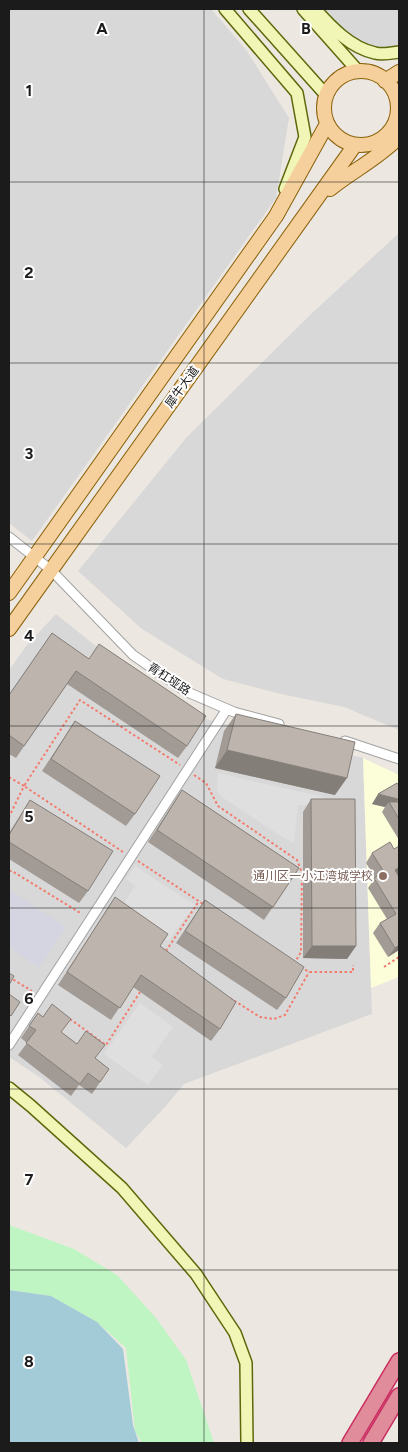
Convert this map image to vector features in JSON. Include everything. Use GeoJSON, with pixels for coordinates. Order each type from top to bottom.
{"type":"FeatureCollection","features":[{"type":"Feature","properties":{"kind":"highway"},"geometry":{"type":"LineString","coordinates":[[350,1443],[399,1361]]}},
{"type":"Feature","properties":{"kind":"highway"},"geometry":{"type":"LineString","coordinates":[[371,1443],[399,1396]]}},
{"type":"Feature","properties":{"kind":"main road"},"geometry":{"type":"LineString","coordinates":[[225,9],[297,93],[304,137],[276,216]]}},
{"type":"Feature","properties":{"kind":"main road"},"geometry":{"type":"LineString","coordinates":[[249,9],[326,95]]}},
{"type":"Feature","properties":{"kind":"main road"},"geometry":{"type":"LineString","coordinates":[[302,9],[358,71]]}},
{"type":"Feature","properties":{"kind":"main road"},"geometry":{"type":"LineString","coordinates":[[315,9],[346,40],[357,47],[376,54],[399,52]]}},
{"type":"Feature","properties":{"kind":"main road"},"geometry":{"type":"LineString","coordinates":[[358,71],[368,72],[385,80],[398,97],[398,110],[395,122],[389,133],[379,141],[368,145],[355,145],[344,142],[334,134],[327,124],[324,110],[326,95],[331,86],[338,78],[358,71]]}},
{"type":"Feature","properties":{"kind":"main road"},"geometry":{"type":"LineString","coordinates":[[385,80],[399,72]]}},
{"type":"Feature","properties":{"kind":"main road","name":"犀牛大道"},"geometry":{"type":"LineString","coordinates":[[9,594],[34,556],[276,216],[327,124]]}},
{"type":"Feature","properties":{"kind":"main road"},"geometry":{"type":"LineString","coordinates":[[314,203],[346,176],[388,149],[399,137]]}},
{"type":"Feature","properties":{"kind":"main road","name":"犀牛大道"},"geometry":{"type":"LineString","coordinates":[[9,629],[355,145]]}},
{"type":"Feature","properties":{"kind":"main road"},"geometry":{"type":"LineString","coordinates":[[9,1088],[122,1188],[196,1274],[226,1318],[235,1333],[246,1363],[247,1443]]}},
{"type":"Feature","properties":{"kind":"street","name":"青杠垭路"},"geometry":{"type":"LineString","coordinates":[[9,536],[51,570],[133,655],[185,691],[227,709],[292,727]]}},
{"type":"Feature","properties":{"kind":"street"},"geometry":{"type":"LineString","coordinates":[[9,1045],[227,709]]}},
{"type":"Feature","properties":{"kind":"street"},"geometry":{"type":"LineString","coordinates":[[335,739],[399,759]]}},
{"type":"Feature","properties":{"kind":"path"},"geometry":{"type":"LineString","coordinates":[[187,770],[206,783],[218,806],[297,860],[302,874],[301,952],[295,963]]}},
{"type":"Feature","properties":{"kind":"path"},"geometry":{"type":"LineString","coordinates":[[9,776],[24,786],[9,817]]}},
{"type":"Feature","properties":{"kind":"path"},"geometry":{"type":"LineString","coordinates":[[9,870],[12,870],[90,919]]}},
{"type":"Feature","properties":{"kind":"path"},"geometry":{"type":"LineString","coordinates":[[164,954],[199,901]]}},
{"type":"Feature","properties":{"kind":"path"},"geometry":{"type":"LineString","coordinates":[[384,967],[399,957]]}},
{"type":"Feature","properties":{"kind":"path"},"geometry":{"type":"LineString","coordinates":[[228,996],[260,1017],[274,1019],[285,1015],[309,972]]}},
{"type":"Feature","properties":{"kind":"path"},"geometry":{"type":"LineString","coordinates":[[9,977],[40,996]]}},
{"type":"Feature","properties":{"kind":"path"},"geometry":{"type":"LineString","coordinates":[[70,1018],[106,1045],[143,988]]}},
{"type":"Feature","properties":{"kind":"shaded area"},"geometry":{"type":"Polygon","coordinates":[[[9,9],[211,9],[247,51],[289,118],[276,198],[32,541],[9,523],[9,9]]]}},
{"type":"Feature","properties":{"kind":"shaded area"},"geometry":{"type":"Polygon","coordinates":[[[321,9],[399,9],[399,47],[380,52],[343,35],[321,9]]]}},
{"type":"Feature","properties":{"kind":"shaded area"},"geometry":{"type":"Polygon","coordinates":[[[399,233],[399,730],[344,707],[281,694],[223,679],[142,629],[78,571],[186,438],[310,315],[399,233]]]}},
{"type":"Feature","properties":{"kind":"shaded area"},"geometry":{"type":"Polygon","coordinates":[[[56,614],[97,647],[168,696],[206,719],[363,758],[372,1014],[184,1084],[126,1148],[38,1076],[9,1057],[9,670],[27,645],[56,614]]]}},
{"type":"Feature","properties":{"kind":"shaded area","name":"通川区一小江湾城学校"},"geometry":{"type":"Polygon","coordinates":[[[363,758],[399,775],[399,977],[371,988],[363,758]]]}},
{"type":"Feature","properties":{"kind":"shaded area"},"geometry":{"type":"Polygon","coordinates":[[[218,773],[323,797],[321,805],[298,805],[294,843],[222,797],[217,791],[218,773]]]}},
{"type":"Feature","properties":{"kind":"shaded area"},"geometry":{"type":"Polygon","coordinates":[[[135,866],[195,905],[168,941],[120,909],[135,886],[126,879],[135,866]]]}},
{"type":"Feature","properties":{"kind":"shaded area"},"geometry":{"type":"Polygon","coordinates":[[[9,889],[66,927],[39,968],[9,947],[9,889]]]}},
{"type":"Feature","properties":{"kind":"shaded area"},"geometry":{"type":"Polygon","coordinates":[[[140,1003],[173,1027],[152,1057],[163,1065],[148,1085],[104,1054],[140,1003]]]}},
{"type":"Feature","properties":{"kind":"green space"},"geometry":{"type":"Polygon","coordinates":[[[9,1225],[74,1249],[117,1275],[156,1318],[186,1360],[214,1443],[142,1443],[135,1431],[126,1348],[97,1322],[51,1296],[9,1290],[9,1225]]]}},
{"type":"Feature","properties":{"kind":"water"},"geometry":{"type":"Polygon","coordinates":[[[9,1290],[51,1296],[97,1322],[123,1349],[133,1425],[139,1443],[9,1443],[9,1290]]]}},
{"type":"Feature","properties":{"kind":"building"},"geometry":{"type":"Polygon","coordinates":[[[52,633],[89,659],[99,644],[206,716],[187,746],[76,671],[24,746],[9,735],[9,695],[52,633]]]}},
{"type":"Feature","properties":{"kind":"building"},"geometry":{"type":"Polygon","coordinates":[[[236,714],[355,742],[347,778],[227,750],[236,714]]]}},
{"type":"Feature","properties":{"kind":"building"},"geometry":{"type":"Polygon","coordinates":[[[75,721],[160,776],[135,814],[51,759],[75,721]]]}},
{"type":"Feature","properties":{"kind":"building"},"geometry":{"type":"Polygon","coordinates":[[[397,783],[399,786],[399,819],[389,802],[398,802],[398,799],[378,794],[397,783]]]}},
{"type":"Feature","properties":{"kind":"building"},"geometry":{"type":"Polygon","coordinates":[[[182,790],[299,868],[273,907],[157,830],[182,790]]]}},
{"type":"Feature","properties":{"kind":"building"},"geometry":{"type":"Polygon","coordinates":[[[311,799],[355,799],[356,946],[312,946],[311,799]]]}},
{"type":"Feature","properties":{"kind":"building"},"geometry":{"type":"Polygon","coordinates":[[[30,800],[113,851],[88,891],[9,842],[9,835],[30,800]]]}},
{"type":"Feature","properties":{"kind":"building"},"geometry":{"type":"Polygon","coordinates":[[[390,842],[394,849],[399,846],[399,867],[395,870],[399,877],[399,945],[395,948],[380,923],[396,914],[374,878],[384,872],[372,853],[390,842]]]}},
{"type":"Feature","properties":{"kind":"building"},"geometry":{"type":"Polygon","coordinates":[[[115,897],[168,934],[160,946],[236,1002],[220,1029],[141,975],[120,1008],[67,972],[115,897]]]}},
{"type":"Feature","properties":{"kind":"building"},"geometry":{"type":"Polygon","coordinates":[[[205,900],[304,967],[286,998],[185,931],[205,900]]]}},
{"type":"Feature","properties":{"kind":"building"},"geometry":{"type":"Polygon","coordinates":[[[9,973],[14,976],[9,985],[9,973]]]}},
{"type":"Feature","properties":{"kind":"building"},"geometry":{"type":"Polygon","coordinates":[[[9,994],[20,1002],[11,1016],[9,1014],[9,994]]]}},
{"type":"Feature","properties":{"kind":"building"},"geometry":{"type":"Polygon","coordinates":[[[52,1004],[71,1019],[61,1032],[77,1044],[86,1031],[105,1045],[95,1058],[109,1069],[100,1082],[88,1073],[80,1084],[26,1043],[36,1030],[29,1026],[38,1013],[43,1017],[52,1004]]]}},
{"type":"Feature","properties":{"kind":"place","name":"通川区一小江湾城学校"},"geometry":{"type":"Point","coordinates":[383,876]}}]}
